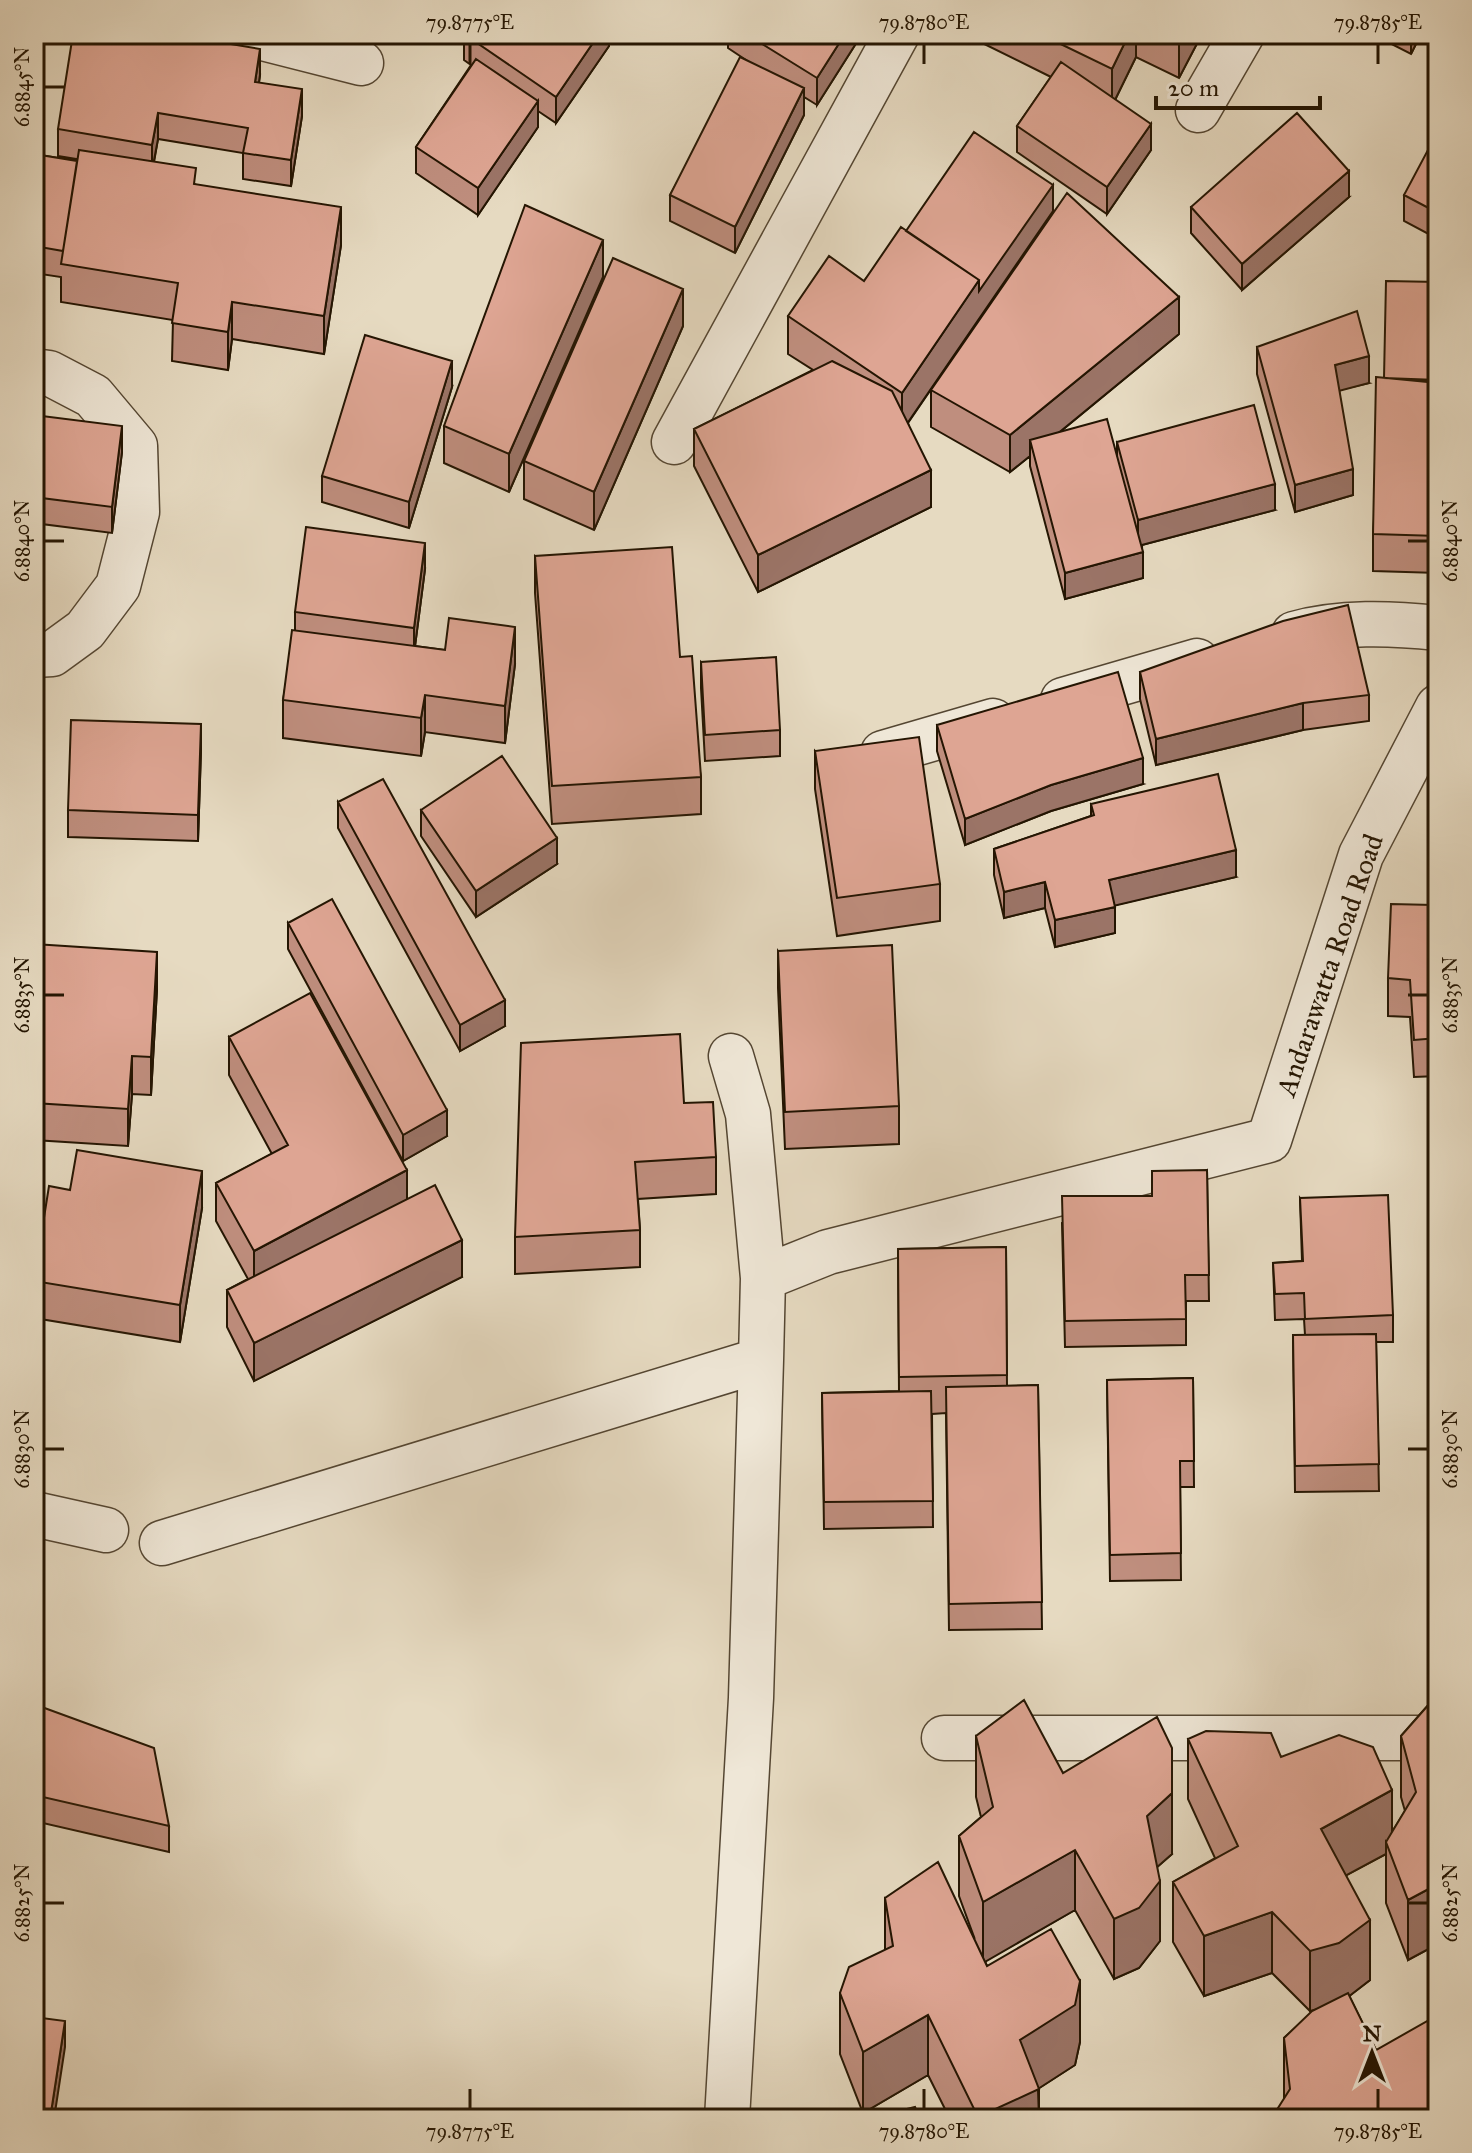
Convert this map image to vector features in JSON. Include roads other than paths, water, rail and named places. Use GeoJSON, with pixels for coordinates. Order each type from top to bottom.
{"type":"FeatureCollection","features":[{"type":"Feature","properties":{"kind":"street"},"geometry":{"type":"LineString","coordinates":[[247,34],[361,63]]}},
{"type":"Feature","properties":{"kind":"street"},"geometry":{"type":"LineString","coordinates":[[674,442],[897,34]]}},
{"type":"Feature","properties":{"kind":"street"},"geometry":{"type":"LineString","coordinates":[[1198,110],[1242,34]]}},
{"type":"Feature","properties":{"kind":"street"},"geometry":{"type":"LineString","coordinates":[[34,371],[49,373],[93,396],[135,446],[137,512],[118,586],[85,630],[52,654],[34,655]]}},
{"type":"Feature","properties":{"kind":"street"},"geometry":{"type":"LineString","coordinates":[[883,753],[1321,626],[1405,624],[1438,628]]}},
{"type":"Feature","properties":{"kind":"street","name":"Andarawatta Road Road"},"geometry":{"type":"LineString","coordinates":[[763,1278],[828,1252],[1269,1140],[1361,855],[1438,707]]}},
{"type":"Feature","properties":{"kind":"street"},"geometry":{"type":"LineString","coordinates":[[727,2119],[751,1698],[763,1278],[748,1114],[731,1056]]}},
{"type":"Feature","properties":{"kind":"street"},"geometry":{"type":"LineString","coordinates":[[162,1543],[761,1360]]}},
{"type":"Feature","properties":{"kind":"street"},"geometry":{"type":"LineString","coordinates":[[34,1514],[106,1530]]}},
{"type":"Feature","properties":{"kind":"street"},"geometry":{"type":"LineString","coordinates":[[944,1738],[1438,1738]]}}]}
